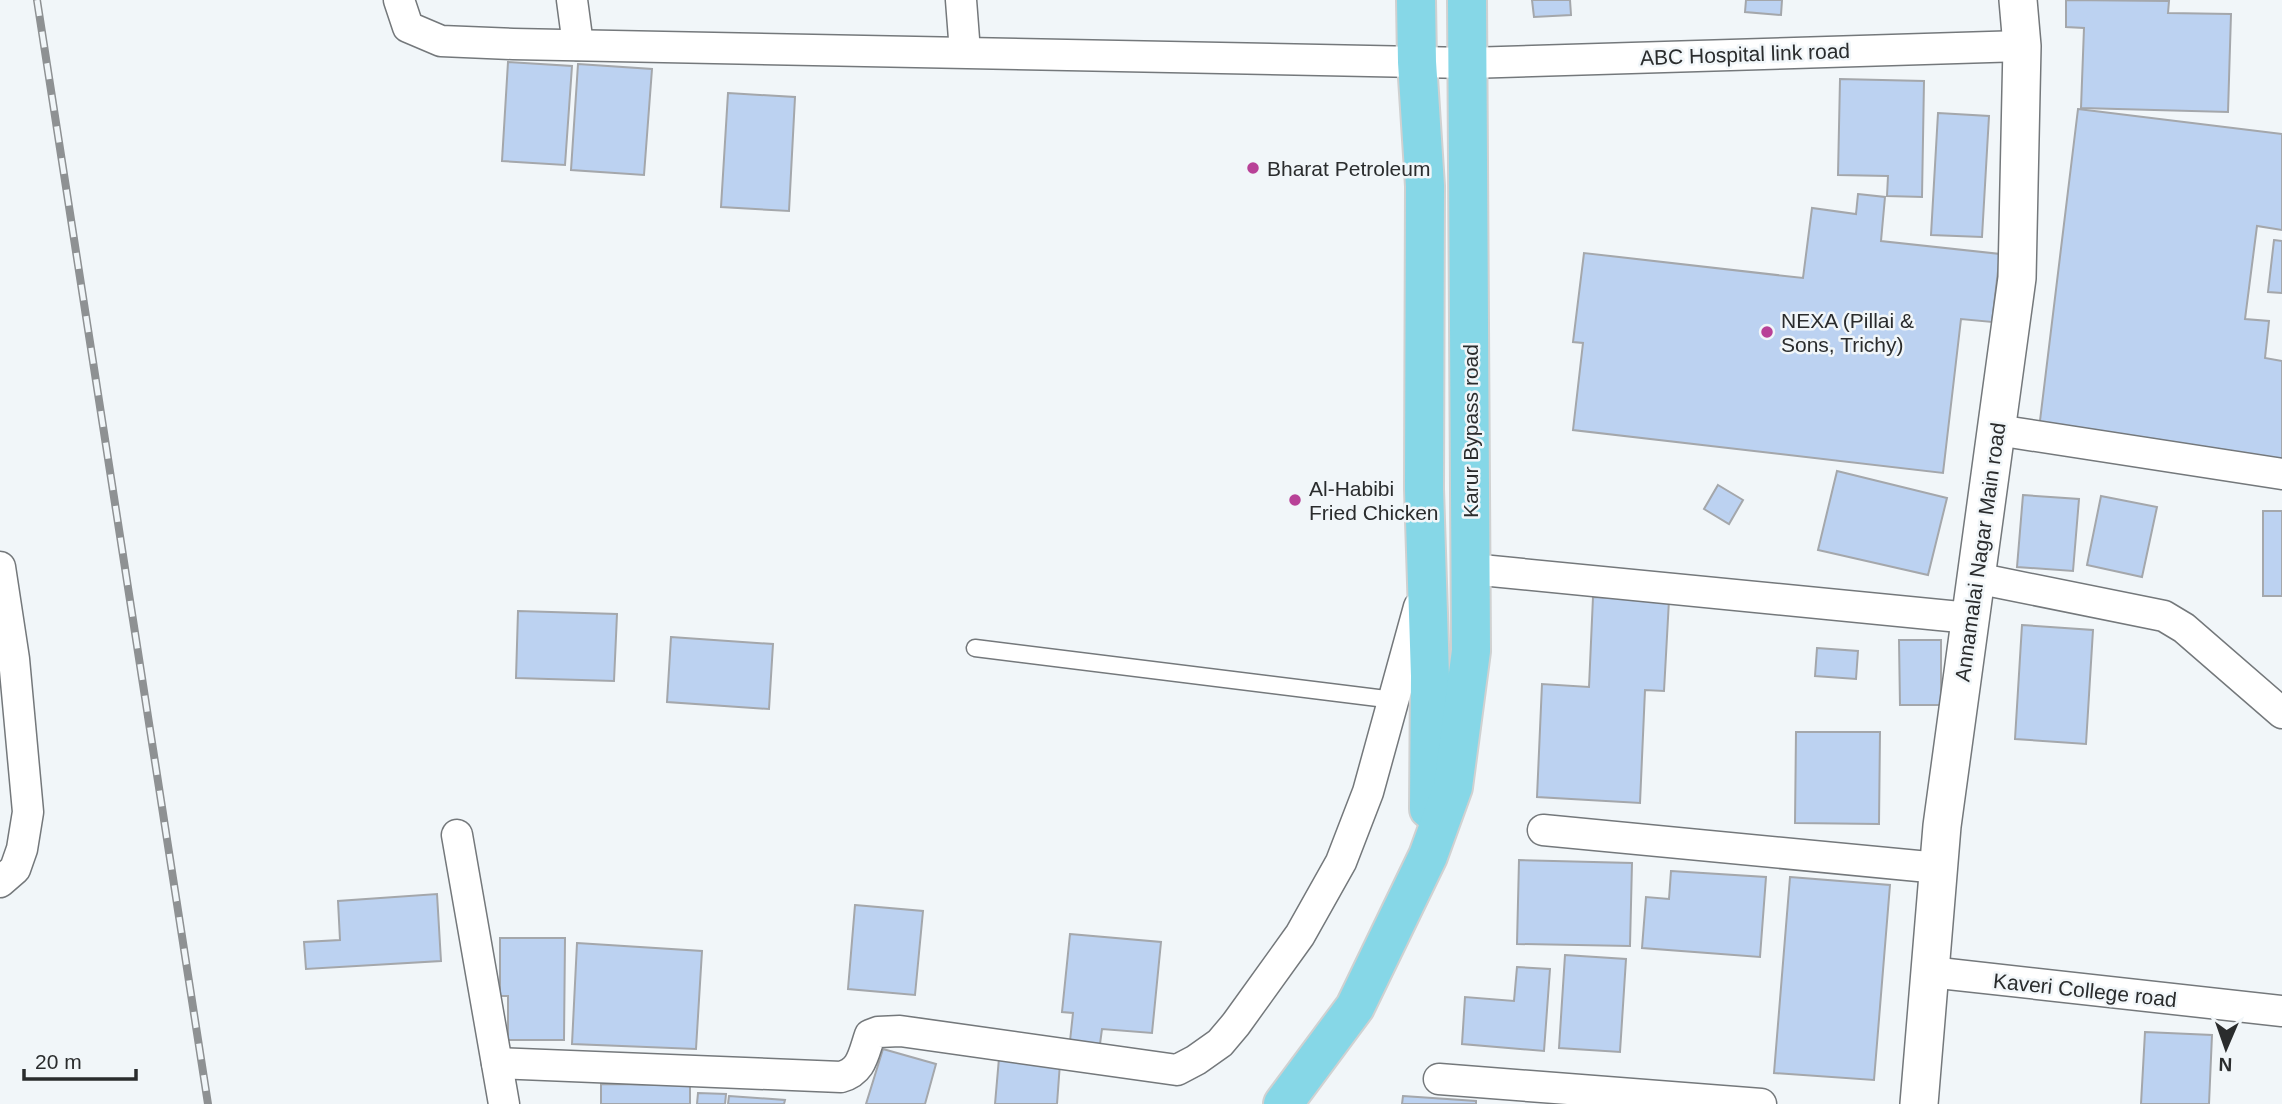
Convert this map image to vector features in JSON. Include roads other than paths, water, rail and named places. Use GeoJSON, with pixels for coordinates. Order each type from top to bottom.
{"type":"FeatureCollection","features":[{"type":"Feature","properties":{"kind":"main road","name":"Karur Bypass road"},"geometry":{"type":"LineString","coordinates":[[1416,0],[1425,186],[1425,583],[1430,676],[1428,856]]}},
{"type":"Feature","properties":{"kind":"main road","name":"Karur Bypass road"},"geometry":{"type":"LineString","coordinates":[[1283,1104],[1355,1007],[1428,856],[1453,787],[1471,651],[1467,0]]}},
{"type":"Feature","properties":{"kind":"street","name":"ABC Hospital link road"},"geometry":{"type":"LineString","coordinates":[[399,0],[408,27],[441,41],[578,45],[1468,63],[2022,46]]}},
{"type":"Feature","properties":{"kind":"street"},"geometry":{"type":"LineString","coordinates":[[572,0],[578,45]]}},
{"type":"Feature","properties":{"kind":"street"},"geometry":{"type":"LineString","coordinates":[[961,0],[965,52]]}},
{"type":"Feature","properties":{"kind":"street","name":"Annamalai Nagar Main road"},"geometry":{"type":"LineString","coordinates":[[1919,1104],[1942,826],[2017,278],[2022,46],[2018,0]]}},
{"type":"Feature","properties":{"kind":"street"},"geometry":{"type":"LineString","coordinates":[[1997,430],[2282,474]]}},
{"type":"Feature","properties":{"kind":"street"},"geometry":{"type":"LineString","coordinates":[[0,567],[14,659],[28,812],[22,849],[15,869],[0,882]]}},
{"type":"Feature","properties":{"kind":"street"},"geometry":{"type":"LineString","coordinates":[[1471,569],[1970,618]]}},
{"type":"Feature","properties":{"kind":"street"},"geometry":{"type":"LineString","coordinates":[[1976,578],[2164,617],[2184,628],[2282,713]]}},
{"type":"Feature","properties":{"kind":"street"},"geometry":{"type":"LineString","coordinates":[[496,1063],[841,1077],[853,1073],[862,1061],[870,1035],[900,1031],[1178,1070],[1220,1043],[1300,935],[1341,862],[1368,792],[1425,583]]}},
{"type":"Feature","properties":{"kind":"street"},"geometry":{"type":"LineString","coordinates":[[1543,830],[1939,868]]}},
{"type":"Feature","properties":{"kind":"street"},"geometry":{"type":"LineString","coordinates":[[457,835],[504,1104]]}},
{"type":"Feature","properties":{"kind":"street","name":"Kaveri College road"},"geometry":{"type":"LineString","coordinates":[[1930,972],[2282,1011]]}},
{"type":"Feature","properties":{"kind":"street"},"geometry":{"type":"LineString","coordinates":[[1439,1079],[1762,1104]]}},
{"type":"Feature","properties":{"kind":"lane"},"geometry":{"type":"LineString","coordinates":[[975,648],[1394,700]]}},
{"type":"Feature","properties":{"kind":"railway"},"geometry":{"type":"LineString","coordinates":[[37,0],[208,1104]]}},
{"type":"Feature","properties":{"kind":"place","name":"Bharat Petroleum"},"geometry":{"type":"Point","coordinates":[1253,168]}},
{"type":"Feature","properties":{"kind":"place","name":"NEXA (Pillai & Sons, Trichy)"},"geometry":{"type":"Point","coordinates":[1767,332]}},
{"type":"Feature","properties":{"kind":"place","name":"Al-Habibi Fried Chicken"},"geometry":{"type":"Point","coordinates":[1295,500]}}]}
